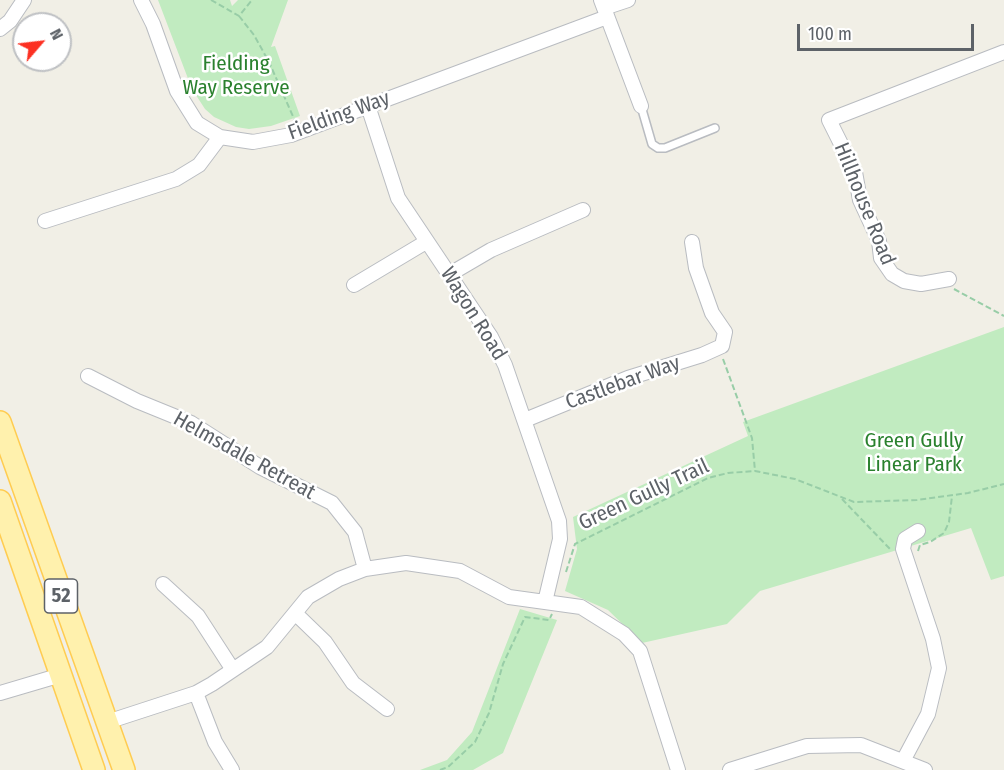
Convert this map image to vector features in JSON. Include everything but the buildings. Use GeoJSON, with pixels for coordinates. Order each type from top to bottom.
{"type":"FeatureCollection","features":[{"type":"Feature","properties":{"kind":"main road","name":"52"},"geometry":{"type":"LineString","coordinates":[[0,422],[124,770]]}},
{"type":"Feature","properties":{"kind":"main road","name":"52"},"geometry":{"type":"LineString","coordinates":[[0,501],[94,770]]}},
{"type":"Feature","properties":{"kind":"main road"},"geometry":{"type":"LineString","coordinates":[[62,675],[86,666]]}},
{"type":"Feature","properties":{"kind":"street"},"geometry":{"type":"LineString","coordinates":[[0,29],[10,21],[24,0]]}},
{"type":"Feature","properties":{"kind":"street","name":"Fielding Way"},"geometry":{"type":"LineString","coordinates":[[141,0],[177,91],[197,123],[220,137],[253,142],[272,140],[368,106],[628,0]]}},
{"type":"Feature","properties":{"kind":"street"},"geometry":{"type":"LineString","coordinates":[[604,8],[641,106]]}},
{"type":"Feature","properties":{"kind":"street","name":"Hillhouse Road"},"geometry":{"type":"LineString","coordinates":[[944,280],[921,284],[904,281],[892,274],[881,258],[873,225],[860,200],[855,172],[829,120],[1004,52]]}},
{"type":"Feature","properties":{"kind":"street","name":"Wagon Road"},"geometry":{"type":"LineString","coordinates":[[368,106],[398,198],[491,337],[505,364],[559,521],[560,539],[551,602]]}},
{"type":"Feature","properties":{"kind":"street"},"geometry":{"type":"LineString","coordinates":[[45,221],[177,179],[200,165],[220,137]]}},
{"type":"Feature","properties":{"kind":"street"},"geometry":{"type":"LineString","coordinates":[[450,274],[491,250],[583,210]]}},
{"type":"Feature","properties":{"kind":"street"},"geometry":{"type":"LineString","coordinates":[[354,285],[426,242]]}},
{"type":"Feature","properties":{"kind":"street"},"geometry":{"type":"LineString","coordinates":[[692,242],[696,268],[712,313],[725,332],[727,351]]}},
{"type":"Feature","properties":{"kind":"street","name":"Castlebar Way"},"geometry":{"type":"LineString","coordinates":[[525,420],[628,378],[702,355],[727,351]]}},
{"type":"Feature","properties":{"kind":"street","name":"Helmsdale Retreat"},"geometry":{"type":"LineString","coordinates":[[88,376],[137,401],[191,423],[260,467],[332,503],[355,532],[365,569]]}},
{"type":"Feature","properties":{"kind":"street"},"geometry":{"type":"LineString","coordinates":[[903,761],[928,714],[939,668],[933,639],[903,549],[905,540],[918,531]]}},
{"type":"Feature","properties":{"kind":"street"},"geometry":{"type":"LineString","coordinates":[[107,722],[196,693],[267,647],[308,597],[339,579],[365,569],[406,563],[460,571],[509,597],[581,607],[624,634],[640,651],[678,770]]}},
{"type":"Feature","properties":{"kind":"street"},"geometry":{"type":"LineString","coordinates":[[163,584],[198,616],[233,670]]}},
{"type":"Feature","properties":{"kind":"street"},"geometry":{"type":"LineString","coordinates":[[295,613],[325,642],[353,682],[387,709]]}},
{"type":"Feature","properties":{"kind":"street"},"geometry":{"type":"LineString","coordinates":[[0,693],[62,675]]}},
{"type":"Feature","properties":{"kind":"street"},"geometry":{"type":"LineString","coordinates":[[196,693],[215,742],[232,770]]}},
{"type":"Feature","properties":{"kind":"street"},"geometry":{"type":"LineString","coordinates":[[730,770],[749,767],[807,746],[861,745],[925,770]]}},
{"type":"Feature","properties":{"kind":"lane"},"geometry":{"type":"LineString","coordinates":[[641,106],[652,144],[658,148],[665,148],[715,128]]}},
{"type":"Feature","properties":{"kind":"path"},"geometry":{"type":"LineString","coordinates":[[211,0],[239,16],[254,35],[269,62],[300,131]]}},
{"type":"Feature","properties":{"kind":"path"},"geometry":{"type":"LineString","coordinates":[[239,16],[252,0]]}},
{"type":"Feature","properties":{"kind":"path"},"geometry":{"type":"LineString","coordinates":[[944,280],[1004,316]]}},
{"type":"Feature","properties":{"kind":"path"},"geometry":{"type":"LineString","coordinates":[[727,351],[723,357],[752,438],[754,471]]}},
{"type":"Feature","properties":{"kind":"path","name":"Green Gully Trail"},"geometry":{"type":"LineString","coordinates":[[566,573],[575,544],[708,478],[754,471],[795,479],[854,502],[917,500],[952,496],[1004,484]]}},
{"type":"Feature","properties":{"kind":"path"},"geometry":{"type":"LineString","coordinates":[[840,497],[890,549],[906,561],[917,559],[920,545],[944,533],[950,522],[952,496]]}},
{"type":"Feature","properties":{"kind":"path"},"geometry":{"type":"LineString","coordinates":[[440,770],[448,767],[475,742],[489,713],[503,664],[525,618],[549,620],[551,602]]}},
{"type":"Feature","properties":{"kind":"green space","name":"Fielding Way Reserve"},"geometry":{"type":"Polygon","coordinates":[[[158,0],[230,0],[232,6],[238,0],[288,0],[271,47],[275,46],[300,116],[271,126],[249,129],[236,127],[214,117],[205,109],[192,89],[158,0]]]}},
{"type":"Feature","properties":{"kind":"green space","name":"Green Gully Linear Park"},"geometry":{"type":"Polygon","coordinates":[[[1004,327],[1004,576],[991,580],[971,528],[760,591],[727,624],[642,643],[608,610],[565,591],[577,549],[573,517],[748,436],[743,422],[1004,327]]]}},
{"type":"Feature","properties":{"kind":"green space"},"geometry":{"type":"Polygon","coordinates":[[[520,609],[557,620],[503,753],[473,770],[420,770],[447,760],[472,732],[520,609]]]}}]}
